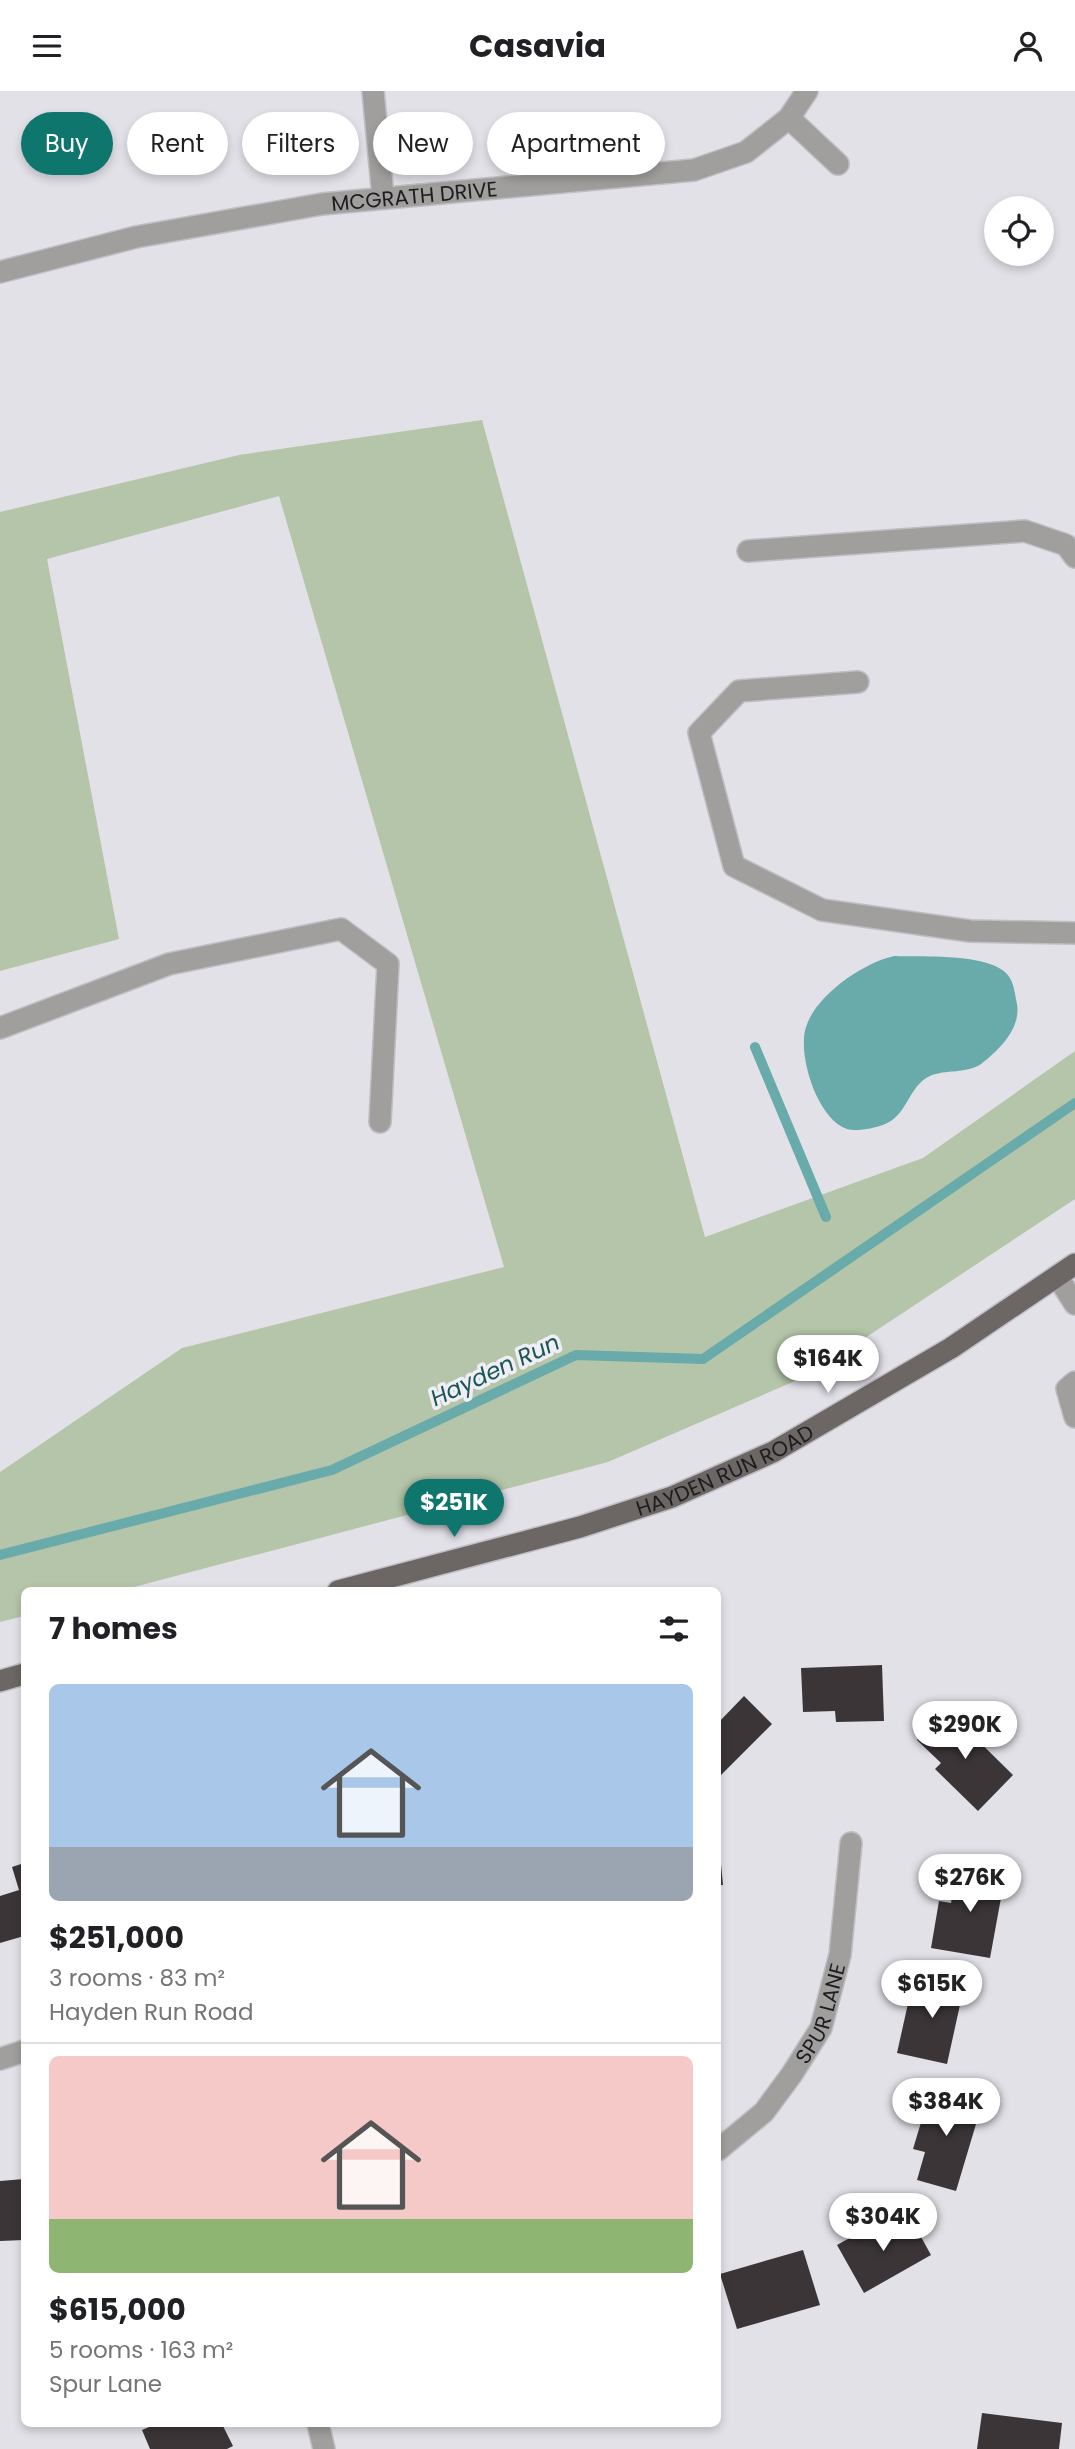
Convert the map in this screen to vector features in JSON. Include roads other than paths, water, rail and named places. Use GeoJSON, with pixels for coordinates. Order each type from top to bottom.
{"type":"FeatureCollection","features":[{"type":"Feature","properties":{"kind":"main road","name":"HAYDEN RUN ROAD"},"geometry":{"type":"LineString","coordinates":[[353,1587],[580,1527],[672,1497],[773,1452],[951,1348],[1075,1264]]}},
{"type":"Feature","properties":{"kind":"main road"},"geometry":{"type":"LineString","coordinates":[[0,1681],[21,1675]]}},
{"type":"Feature","properties":{"kind":"street"},"geometry":{"type":"LineString","coordinates":[[373,91],[383,197]]}},
{"type":"Feature","properties":{"kind":"street","name":"MCGRATH DRIVE"},"geometry":{"type":"LineString","coordinates":[[0,272],[136,237],[322,204],[694,170],[746,152],[789,118],[807,91]]}},
{"type":"Feature","properties":{"kind":"street"},"geometry":{"type":"LineString","coordinates":[[789,118],[838,164]]}},
{"type":"Feature","properties":{"kind":"street"},"geometry":{"type":"LineString","coordinates":[[748,551],[1025,531],[1066,545],[1075,557]]}},
{"type":"Feature","properties":{"kind":"street"},"geometry":{"type":"LineString","coordinates":[[858,682],[738,691],[699,733],[734,866],[822,909],[970,931],[1075,933]]}},
{"type":"Feature","properties":{"kind":"street"},"geometry":{"type":"LineString","coordinates":[[0,1028],[169,964],[341,929],[388,964],[380,1122]]}},
{"type":"Feature","properties":{"kind":"street"},"geometry":{"type":"LineString","coordinates":[[1057,1276],[1075,1304]]}},
{"type":"Feature","properties":{"kind":"street"},"geometry":{"type":"LineString","coordinates":[[1075,1382],[1067,1389],[1075,1416]]}},
{"type":"Feature","properties":{"kind":"street","name":"SPUR LANE"},"geometry":{"type":"LineString","coordinates":[[721,2148],[764,2112],[821,2028],[840,1955],[851,1843]]}},
{"type":"Feature","properties":{"kind":"street"},"geometry":{"type":"LineString","coordinates":[[0,2059],[21,2052]]}},
{"type":"Feature","properties":{"kind":"street"},"geometry":{"type":"LineString","coordinates":[[319,2427],[324,2449]]}},
{"type":"Feature","properties":{"kind":"water"},"geometry":{"type":"Polygon","coordinates":[[[894,956],[954,957],[998,967],[1007,974],[1013,984],[1017,1004],[1016,1022],[1007,1038],[981,1064],[969,1069],[930,1076],[923,1081],[891,1121],[860,1130],[847,1129],[836,1123],[818,1099],[804,1053],[806,1027],[820,1003],[842,982],[869,966],[894,956]]]}},
{"type":"Feature","properties":{"kind":"waterway"},"geometry":{"type":"LineString","coordinates":[[755,1047],[826,1217]]}},
{"type":"Feature","properties":{"kind":"waterway","name":"Hayden Run"},"geometry":{"type":"LineString","coordinates":[[0,1555],[332,1470],[576,1355],[703,1359],[1075,1103]]}}]}
